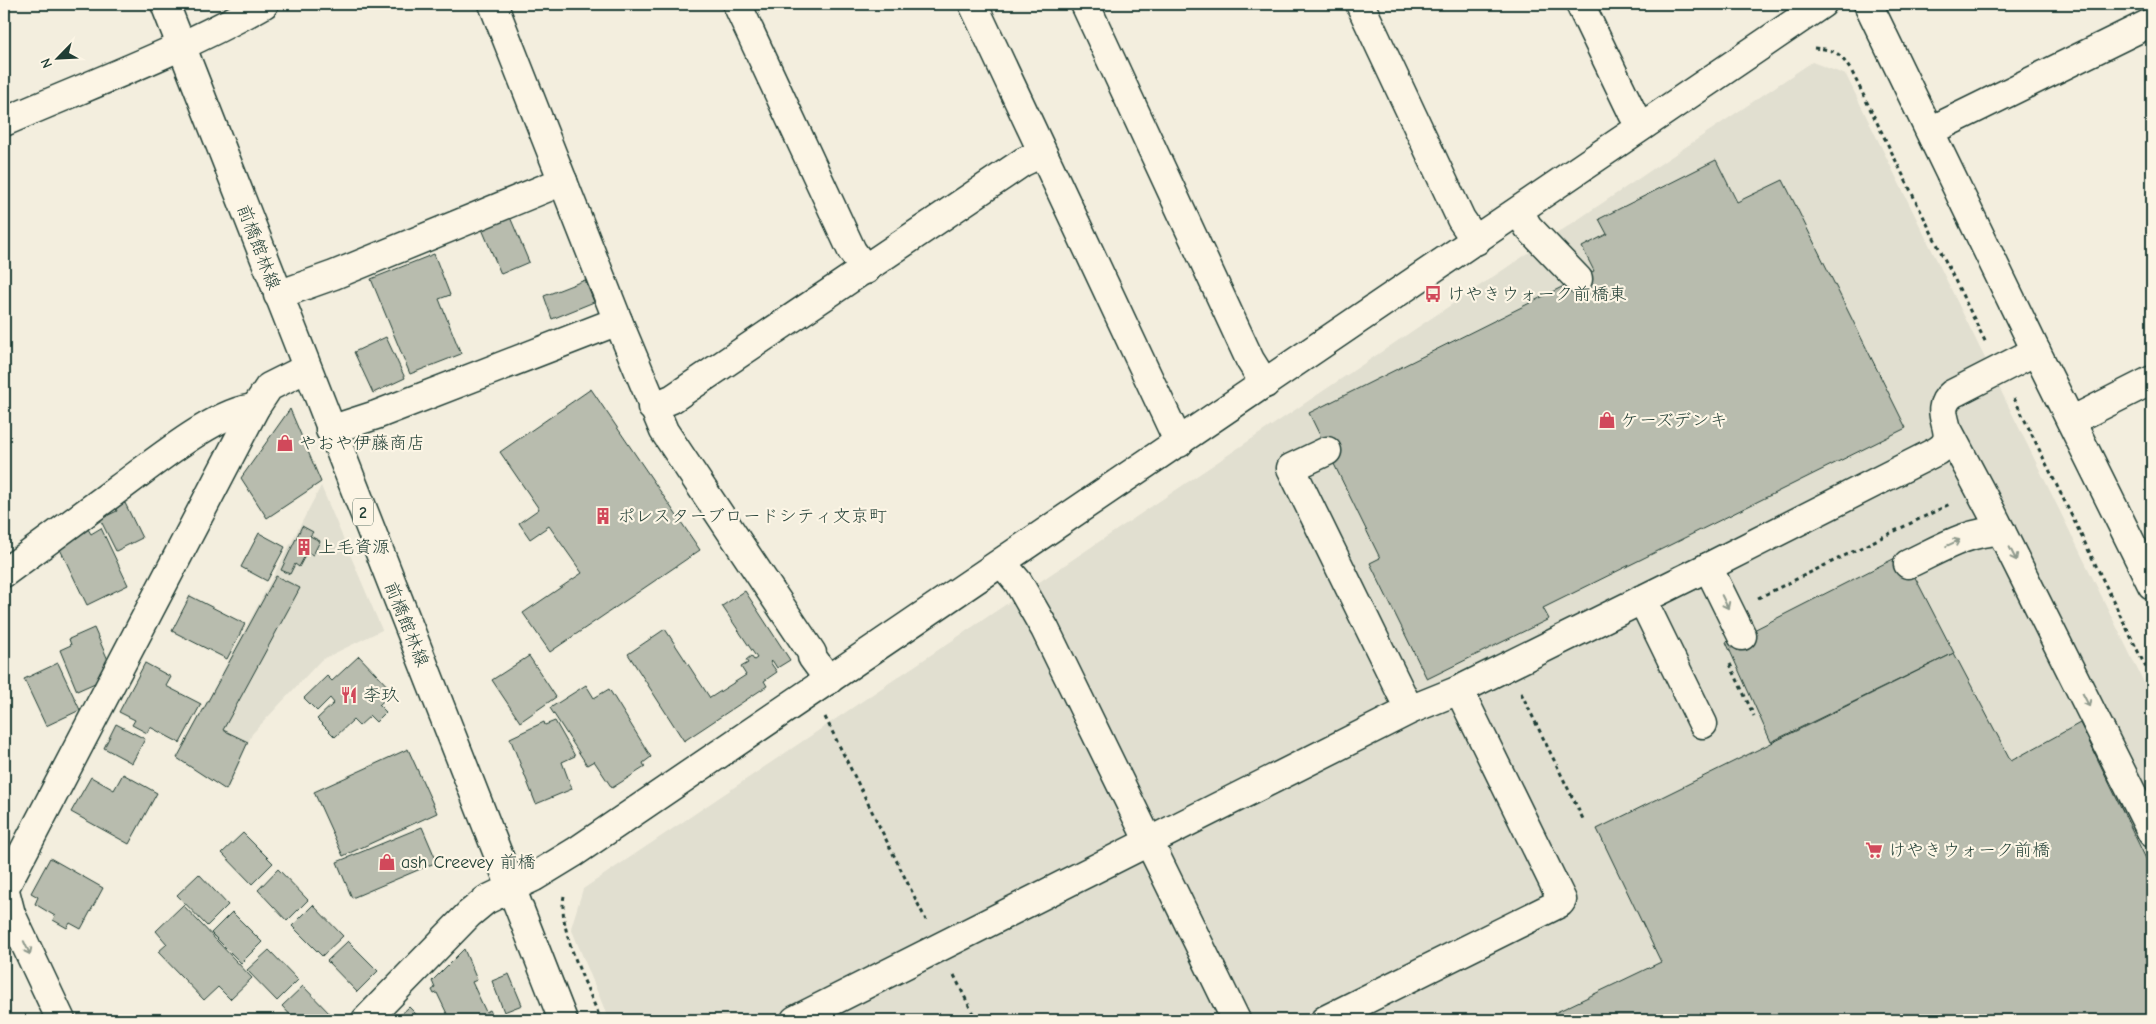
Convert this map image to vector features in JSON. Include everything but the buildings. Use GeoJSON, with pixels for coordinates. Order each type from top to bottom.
{"type":"FeatureCollection","features":[{"type":"Feature","properties":{"kind":"street","name":"前橋館林線"},"geometry":{"type":"LineString","coordinates":[[165,4],[330,430],[563,1020]]}},
{"type":"Feature","properties":{"kind":"street"},"geometry":{"type":"LineString","coordinates":[[4,122],[181,46],[224,26],[264,4]]}},
{"type":"Feature","properties":{"kind":"street"},"geometry":{"type":"LineString","coordinates":[[493,4],[652,407],[664,431],[829,680]]}},
{"type":"Feature","properties":{"kind":"street"},"geometry":{"type":"LineString","coordinates":[[737,4],[852,251],[866,270]]}},
{"type":"Feature","properties":{"kind":"street"},"geometry":{"type":"LineString","coordinates":[[1085,4],[1250,360],[1265,384]]}},
{"type":"Feature","properties":{"kind":"street"},"geometry":{"type":"LineString","coordinates":[[1360,4],[1460,219],[1476,240]]}},
{"type":"Feature","properties":{"kind":"street"},"geometry":{"type":"LineString","coordinates":[[1580,4],[1633,114],[1642,126]]}},
{"type":"Feature","properties":{"kind":"street"},"geometry":{"type":"LineString","coordinates":[[366,1020],[469,914],[486,900],[511,886],[534,877],[575,852],[1822,4]]}},
{"type":"Feature","properties":{"kind":"street"},"geometry":{"type":"LineString","coordinates":[[1868,4],[2152,585]]}},
{"type":"Feature","properties":{"kind":"street"},"geometry":{"type":"LineString","coordinates":[[983,7],[1042,153],[1178,443]]}},
{"type":"Feature","properties":{"kind":"street"},"geometry":{"type":"LineString","coordinates":[[1930,131],[2152,22]]}},
{"type":"Feature","properties":{"kind":"street"},"geometry":{"type":"LineString","coordinates":[[652,407],[672,399],[866,270],[1023,162],[1042,153]]}},
{"type":"Feature","properties":{"kind":"street"},"geometry":{"type":"LineString","coordinates":[[278,296],[563,181]]}},
{"type":"Feature","properties":{"kind":"street"},"geometry":{"type":"LineString","coordinates":[[1519,211],[1528,227],[1578,279]]}},
{"type":"Feature","properties":{"kind":"street"},"geometry":{"type":"LineString","coordinates":[[330,430],[376,415],[618,321]]}},
{"type":"Feature","properties":{"kind":"street"},"geometry":{"type":"LineString","coordinates":[[2036,351],[1952,394],[1945,400],[1942,407],[1949,432],[1991,510],[2152,833]]}},
{"type":"Feature","properties":{"kind":"street"},"geometry":{"type":"LineString","coordinates":[[61,1020],[11,914],[4,888],[255,408],[269,387],[307,368]]}},
{"type":"Feature","properties":{"kind":"street"},"geometry":{"type":"LineString","coordinates":[[2071,421],[2152,380]]}},
{"type":"Feature","properties":{"kind":"street"},"geometry":{"type":"LineString","coordinates":[[4,573],[188,438],[231,414],[255,408]]}},
{"type":"Feature","properties":{"kind":"street"},"geometry":{"type":"LineString","coordinates":[[795,1020],[1412,709],[1459,690],[1937,451],[1943,447],[1949,432]]}},
{"type":"Feature","properties":{"kind":"street"},"geometry":{"type":"LineString","coordinates":[[1327,451],[1291,468],[1408,706],[1412,709]]}},
{"type":"Feature","properties":{"kind":"street"},"geometry":{"type":"LineString","coordinates":[[1908,564],[1967,536],[1987,531],[1991,510]]}},
{"type":"Feature","properties":{"kind":"street"},"geometry":{"type":"LineString","coordinates":[[1002,563],[1018,582],[1045,629],[1236,1020]]}},
{"type":"Feature","properties":{"kind":"street"},"geometry":{"type":"LineString","coordinates":[[1708,567],[1730,612],[1734,646]]}},
{"type":"Feature","properties":{"kind":"street"},"geometry":{"type":"LineString","coordinates":[[1642,599],[1703,724]]}},
{"type":"Feature","properties":{"kind":"street"},"geometry":{"type":"LineString","coordinates":[[1325,1020],[1560,904],[1562,900],[1459,690]]}},
{"type":"Feature","properties":{"kind":"path"},"geometry":{"type":"LineString","coordinates":[[1806,51],[1814,48],[1830,50],[1840,55],[1852,72],[2152,680]]}},
{"type":"Feature","properties":{"kind":"path"},"geometry":{"type":"LineString","coordinates":[[1730,612],[1991,510]]}},
{"type":"Feature","properties":{"kind":"path"},"geometry":{"type":"LineString","coordinates":[[1734,646],[1754,716]]}},
{"type":"Feature","properties":{"kind":"path"},"geometry":{"type":"LineString","coordinates":[[1507,666],[1583,819]]}},
{"type":"Feature","properties":{"kind":"path"},"geometry":{"type":"LineString","coordinates":[[817,722],[833,711]]}},
{"type":"Feature","properties":{"kind":"path"},"geometry":{"type":"LineString","coordinates":[[825,717],[976,1020]]}},
{"type":"Feature","properties":{"kind":"path"},"geometry":{"type":"LineString","coordinates":[[568,890],[564,895],[562,909],[566,931],[601,1020]]}},
{"type":"Feature","properties":{"kind":"shaded area"},"geometry":{"type":"Polygon","coordinates":[[[1812,62],[1846,75],[2152,699],[2152,1020],[609,1020],[571,928],[583,889],[1812,62]]]}},
{"type":"Feature","properties":{"kind":"shaded area"},"geometry":{"type":"Polygon","coordinates":[[[321,486],[382,630],[321,660],[252,734],[227,791],[177,758],[321,486]]]}},
{"type":"Feature","properties":{"kind":"place","name":"けやきウォーク前橋東"},"geometry":{"type":"Point","coordinates":[1433,294]}},
{"type":"Feature","properties":{"kind":"place","name":"ケーズデンキ"},"geometry":{"type":"Point","coordinates":[1607,420]}},
{"type":"Feature","properties":{"kind":"place","name":"やおや伊藤商店"},"geometry":{"type":"Point","coordinates":[285,443]}},
{"type":"Feature","properties":{"kind":"place","name":"ポレスターブロードシティ文京町"},"geometry":{"type":"Point","coordinates":[603,516]}},
{"type":"Feature","properties":{"kind":"place","name":"上毛資源"},"geometry":{"type":"Point","coordinates":[304,547]}},
{"type":"Feature","properties":{"kind":"place","name":"李玖"},"geometry":{"type":"Point","coordinates":[349,695]}},
{"type":"Feature","properties":{"kind":"place","name":"けやきウォーク前橋"},"geometry":{"type":"Point","coordinates":[1874,850]}},
{"type":"Feature","properties":{"kind":"place","name":"ash Creevey 前橋"},"geometry":{"type":"Point","coordinates":[387,862]}}]}
